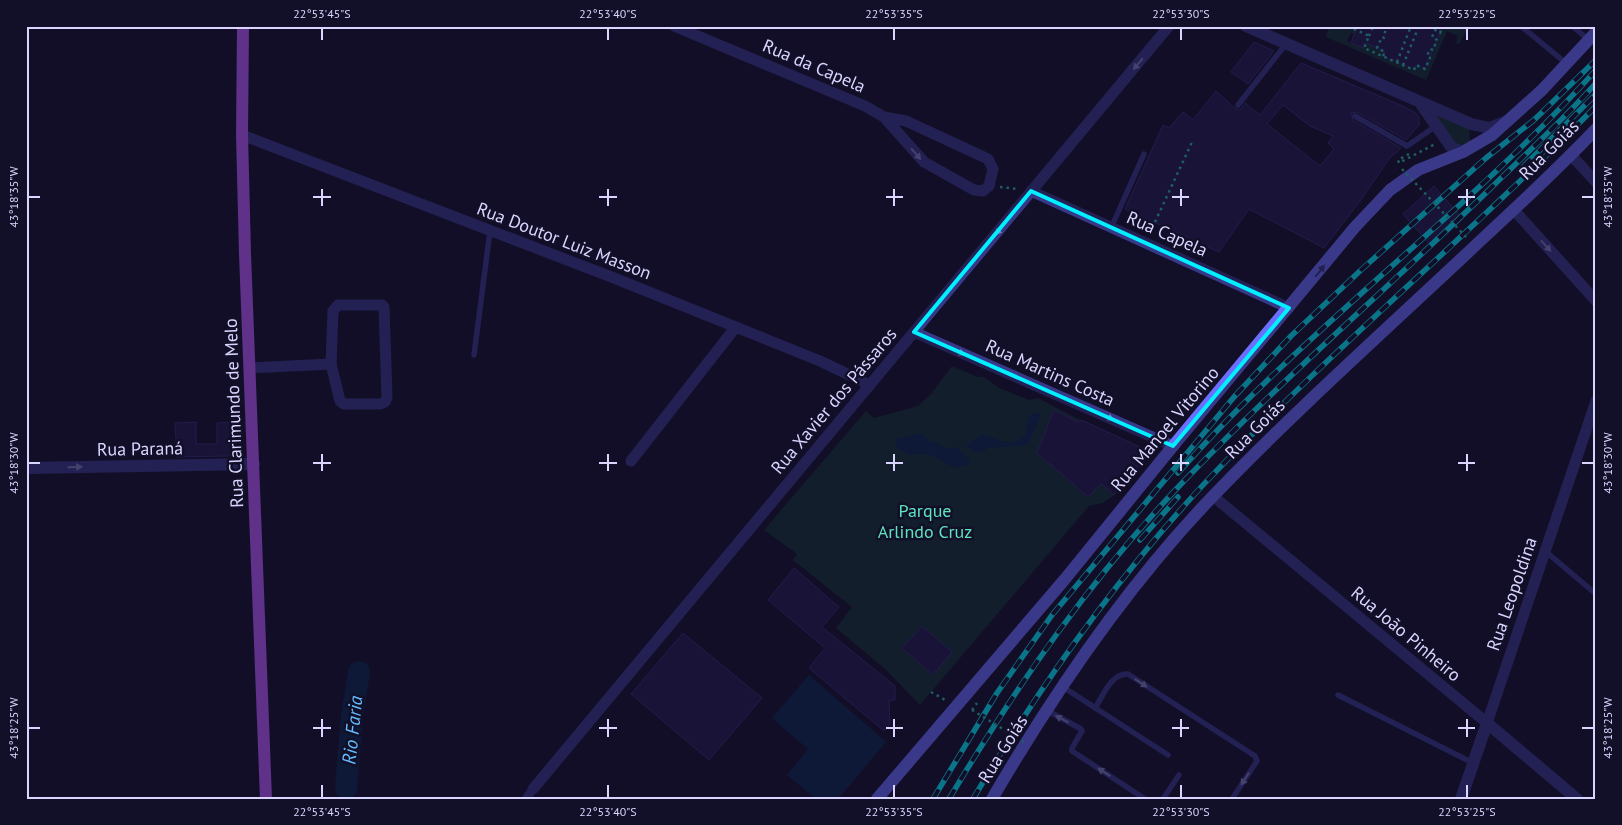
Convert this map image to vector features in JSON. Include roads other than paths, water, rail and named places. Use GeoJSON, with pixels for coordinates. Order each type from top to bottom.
{"type":"FeatureCollection","features":[{"type":"Feature","properties":{"kind":"main road","name":"Rua Clarimundo de Melo"},"geometry":{"type":"LineString","coordinates":[[243,26],[242,136],[266,799]]}},
{"type":"Feature","properties":{"kind":"main road","name":"Rua Manoel Vitorino"},"geometry":{"type":"LineString","coordinates":[[877,799],[1065,579],[1355,226],[1390,190],[1418,170],[1467,150],[1492,135],[1567,64],[1592,36]]}},
{"type":"Feature","properties":{"kind":"main road","name":"Rua Goiás"},"geometry":{"type":"LineString","coordinates":[[992,799],[1063,687],[1131,591],[1213,496],[1296,412],[1514,210],[1596,129]]}},
{"type":"Feature","properties":{"kind":"street","name":"Rua da Capela"},"geometry":{"type":"LineString","coordinates":[[674,26],[865,106],[884,117],[924,162],[974,190],[983,191],[989,186],[993,169],[988,159],[906,121],[884,117]]}},
{"type":"Feature","properties":{"kind":"street","name":"Rua Xavier dos Pássaros"},"geometry":{"type":"LineString","coordinates":[[529,794],[1170,26]]}},
{"type":"Feature","properties":{"kind":"street"},"geometry":{"type":"LineString","coordinates":[[1250,27],[1471,124],[1490,128],[1510,120]]}},
{"type":"Feature","properties":{"kind":"street"},"geometry":{"type":"LineString","coordinates":[[1420,102],[1439,131],[1455,150],[1467,150],[1475,137],[1471,124]]}},
{"type":"Feature","properties":{"kind":"street","name":"Rua Doutor Luiz Masson"},"geometry":{"type":"LineString","coordinates":[[242,136],[820,361],[870,385]]}},
{"type":"Feature","properties":{"kind":"street"},"geometry":{"type":"LineString","coordinates":[[1571,155],[1596,182]]}},
{"type":"Feature","properties":{"kind":"street","name":"Rua Capela"},"geometry":{"type":"LineString","coordinates":[[1031,191],[1289,308]]}},
{"type":"Feature","properties":{"kind":"street"},"geometry":{"type":"LineString","coordinates":[[1514,210],[1596,301]]}},
{"type":"Feature","properties":{"kind":"street"},"geometry":{"type":"LineString","coordinates":[[382,305],[386,313],[387,398],[385,402],[380,404],[342,403],[331,364],[335,306],[382,305]]}},
{"type":"Feature","properties":{"kind":"street"},"geometry":{"type":"LineString","coordinates":[[631,461],[735,328]]}},
{"type":"Feature","properties":{"kind":"street","name":"Rua Martins Costa"},"geometry":{"type":"LineString","coordinates":[[914,332],[1173,446]]}},
{"type":"Feature","properties":{"kind":"street"},"geometry":{"type":"LineString","coordinates":[[250,368],[331,364]]}},
{"type":"Feature","properties":{"kind":"street","name":"Rua Leopoldina"},"geometry":{"type":"LineString","coordinates":[[1462,799],[1596,401]]}},
{"type":"Feature","properties":{"kind":"street","name":"Rua Paraná"},"geometry":{"type":"LineString","coordinates":[[26,468],[254,464]]}},
{"type":"Feature","properties":{"kind":"street","name":"Rua João Pinheiro"},"geometry":{"type":"LineString","coordinates":[[1213,496],[1577,799]]}},
{"type":"Feature","properties":{"kind":"lane"},"geometry":{"type":"LineString","coordinates":[[1521,26],[1567,64]]}},
{"type":"Feature","properties":{"kind":"lane"},"geometry":{"type":"LineString","coordinates":[[1572,26],[1592,36]]}},
{"type":"Feature","properties":{"kind":"lane"},"geometry":{"type":"LineString","coordinates":[[1238,105],[1287,43]]}},
{"type":"Feature","properties":{"kind":"lane"},"geometry":{"type":"LineString","coordinates":[[1354,116],[1407,146],[1439,131]]}},
{"type":"Feature","properties":{"kind":"lane"},"geometry":{"type":"LineString","coordinates":[[1111,228],[1144,154]]}},
{"type":"Feature","properties":{"kind":"lane"},"geometry":{"type":"LineString","coordinates":[[474,355],[490,231]]}},
{"type":"Feature","properties":{"kind":"lane"},"geometry":{"type":"LineString","coordinates":[[1545,550],[1596,594]]}},
{"type":"Feature","properties":{"kind":"lane"},"geometry":{"type":"LineString","coordinates":[[1095,708],[1113,680],[1122,674],[1128,674],[1255,756],[1257,761],[1232,799]]}},
{"type":"Feature","properties":{"kind":"lane"},"geometry":{"type":"LineString","coordinates":[[1063,687],[1168,755]]}},
{"type":"Feature","properties":{"kind":"lane"},"geometry":{"type":"LineString","coordinates":[[1338,695],[1473,763]]}},
{"type":"Feature","properties":{"kind":"lane"},"geometry":{"type":"LineString","coordinates":[[1048,711],[1080,729],[1082,732],[1072,751],[1145,799]]}},
{"type":"Feature","properties":{"kind":"lane"},"geometry":{"type":"LineString","coordinates":[[1163,799],[1179,775]]}},
{"type":"Feature","properties":{"kind":"water"},"geometry":{"type":"Polygon","coordinates":[[[1035,412],[1041,415],[1029,443],[1022,446],[987,448],[983,453],[973,451],[966,445],[982,434],[1005,442],[1021,439],[1026,434],[1028,417],[1035,412]]]}},
{"type":"Feature","properties":{"kind":"water"},"geometry":{"type":"Polygon","coordinates":[[[921,434],[932,443],[934,441],[947,449],[957,447],[969,459],[970,464],[955,468],[929,454],[910,455],[896,447],[897,437],[900,436],[901,439],[921,434]]]}},
{"type":"Feature","properties":{"kind":"water"},"geometry":{"type":"Polygon","coordinates":[[[809,675],[886,742],[838,799],[816,799],[787,775],[808,749],[772,718],[809,675]]]}},
{"type":"Feature","properties":{"kind":"waterway","name":"Rio Faria"},"geometry":{"type":"LineString","coordinates":[[346,788],[352,716],[359,672]]}},
{"type":"Feature","properties":{"kind":"railway"},"geometry":{"type":"LineString","coordinates":[[933,799],[997,693],[1052,615],[1234,397],[1291,336],[1361,270],[1486,158],[1534,120],[1596,60]]}},
{"type":"Feature","properties":{"kind":"railway"},"geometry":{"type":"LineString","coordinates":[[1178,473],[1227,420],[1279,369],[1494,173],[1596,70]]}},
{"type":"Feature","properties":{"kind":"railway"},"geometry":{"type":"LineString","coordinates":[[949,799],[1001,715],[1057,634],[1086,594],[1149,519],[1221,443],[1457,221],[1560,121],[1596,83]]}},
{"type":"Feature","properties":{"kind":"railway"},"geometry":{"type":"LineString","coordinates":[[1523,167],[1596,94]]}},
{"type":"Feature","properties":{"kind":"railway"},"geometry":{"type":"LineString","coordinates":[[973,799],[1024,716],[1080,636],[1139,558],[1203,485],[1299,388],[1499,201],[1596,106]]}},
{"type":"Feature","properties":{"kind":"railway"},"geometry":{"type":"LineString","coordinates":[[1140,540],[1178,497]]}},
{"type":"Feature","properties":{"kind":"park label","name":"Parque Arlindo Cruz"},"geometry":{"type":"Point","coordinates":[925,521]}}]}
